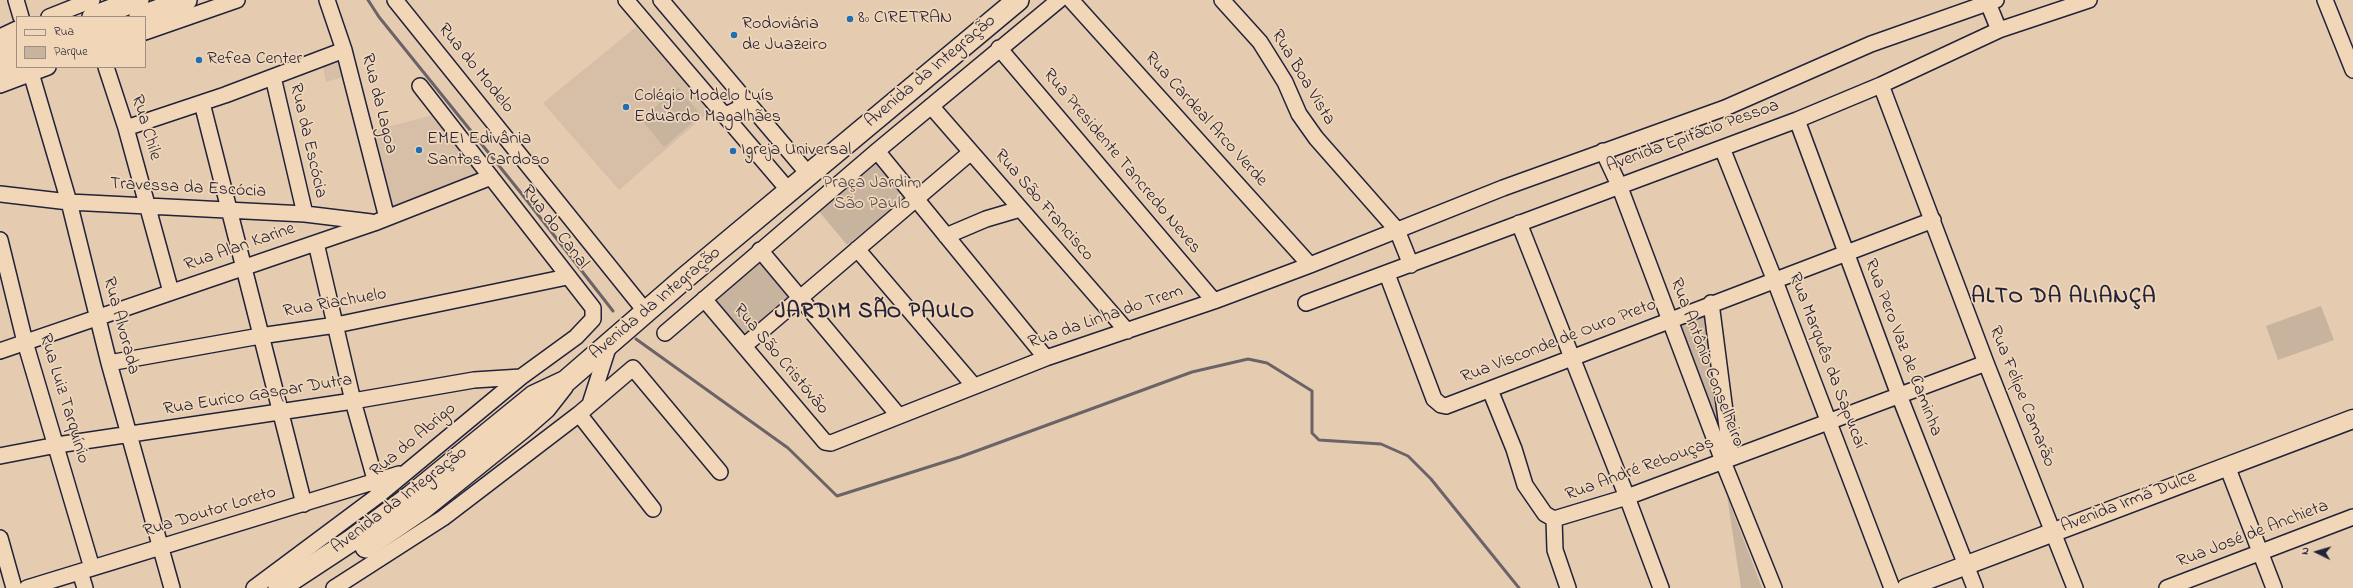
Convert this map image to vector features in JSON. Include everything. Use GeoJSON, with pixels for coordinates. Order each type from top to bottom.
{"type":"FeatureCollection","features":[{"type":"Feature","properties":{"kind":"highway"},"geometry":{"type":"LineString","coordinates":[[96,16],[138,0]]}},
{"type":"Feature","properties":{"kind":"highway"},"geometry":{"type":"LineString","coordinates":[[143,16],[186,0]]}},
{"type":"Feature","properties":{"kind":"highway","name":"Avenida da Integração"},"geometry":{"type":"LineString","coordinates":[[279,588],[352,540],[410,497],[534,396],[566,381],[610,341],[810,176],[862,129],[1018,0]]}},
{"type":"Feature","properties":{"kind":"highway"},"geometry":{"type":"LineString","coordinates":[[0,52],[16,46]]}},
{"type":"Feature","properties":{"kind":"highway"},"geometry":{"type":"LineString","coordinates":[[0,69],[24,68]]}},
{"type":"Feature","properties":{"kind":"highway"},"geometry":{"type":"LineString","coordinates":[[306,588],[423,508],[545,408],[566,381]]}},
{"type":"Feature","properties":{"kind":"main road","name":"Avenida Irmã Dulce"},"geometry":{"type":"LineString","coordinates":[[1906,588],[2353,419]]}},
{"type":"Feature","properties":{"kind":"street"},"geometry":{"type":"LineString","coordinates":[[16,0],[21,16]]}},
{"type":"Feature","properties":{"kind":"street"},"geometry":{"type":"LineString","coordinates":[[52,16],[92,0]]}},
{"type":"Feature","properties":{"kind":"street"},"geometry":{"type":"LineString","coordinates":[[146,32],[237,0]]}},
{"type":"Feature","properties":{"kind":"street","name":"Rua da Lagoa"},"geometry":{"type":"LineString","coordinates":[[327,0],[344,50],[380,220]]}},
{"type":"Feature","properties":{"kind":"street","name":"Rua do Modelo"},"geometry":{"type":"LineString","coordinates":[[395,0],[646,312]]}},
{"type":"Feature","properties":{"kind":"street"},"geometry":{"type":"LineString","coordinates":[[661,0],[810,176]]}},
{"type":"Feature","properties":{"kind":"street"},"geometry":{"type":"LineString","coordinates":[[665,333],[877,151],[999,48],[1059,0]]}},
{"type":"Feature","properties":{"kind":"street","name":"Rua Cardeal Arco Verde"},"geometry":{"type":"LineString","coordinates":[[1071,0],[1310,265]]}},
{"type":"Feature","properties":{"kind":"street","name":"Rua Boa Vista"},"geometry":{"type":"LineString","coordinates":[[1222,0],[1260,42],[1285,82],[1299,114],[1316,138],[1397,230]]}},
{"type":"Feature","properties":{"kind":"street","name":"Avenida Epitácio Pessoa"},"geometry":{"type":"LineString","coordinates":[[1306,302],[1388,274],[1619,185],[1797,120],[1881,85],[1999,30],[2089,0]]}},
{"type":"Feature","properties":{"kind":"street"},"geometry":{"type":"LineString","coordinates":[[2325,0],[2353,70]]}},
{"type":"Feature","properties":{"kind":"street"},"geometry":{"type":"LineString","coordinates":[[628,1],[790,192]]}},
{"type":"Feature","properties":{"kind":"street"},"geometry":{"type":"LineString","coordinates":[[1992,2],[1999,30]]}},
{"type":"Feature","properties":{"kind":"street","name":"Rua da Linha do Trem"},"geometry":{"type":"LineString","coordinates":[[828,444],[898,415],[1046,358],[1127,331],[1310,265],[1503,188],[1738,103],[1871,44],[1992,2]]}},
{"type":"Feature","properties":{"kind":"street"},"geometry":{"type":"LineString","coordinates":[[0,36],[16,30]]}},
{"type":"Feature","properties":{"kind":"street","name":"Rua Presidente Tancredo Neves"},"geometry":{"type":"LineString","coordinates":[[999,48],[1214,300]]}},
{"type":"Feature","properties":{"kind":"street"},"geometry":{"type":"LineString","coordinates":[[126,128],[202,103],[344,50]]}},
{"type":"Feature","properties":{"kind":"street"},"geometry":{"type":"LineString","coordinates":[[0,85],[24,68]]}},
{"type":"Feature","properties":{"kind":"street","name":"Rua Alvorada"},"geometry":{"type":"LineString","coordinates":[[24,68],[69,202],[109,363],[131,436],[172,588]]}},
{"type":"Feature","properties":{"kind":"street","name":"Rua Chile"},"geometry":{"type":"LineString","coordinates":[[106,68],[126,128],[171,292]]}},
{"type":"Feature","properties":{"kind":"street","name":"Rua da Escócia"},"geometry":{"type":"LineString","coordinates":[[273,77],[305,214]]}},
{"type":"Feature","properties":{"kind":"street","name":"Rua Felipe Camarão"},"geometry":{"type":"LineString","coordinates":[[1881,85],[1986,363],[2075,588]]}},
{"type":"Feature","properties":{"kind":"street","name":"Rua do Canal"},"geometry":{"type":"LineString","coordinates":[[420,86],[566,277],[593,308],[593,319]]}},
{"type":"Feature","properties":{"kind":"street"},"geometry":{"type":"LineString","coordinates":[[722,112],[728,114],[738,109],[742,99],[740,94]]}},
{"type":"Feature","properties":{"kind":"street"},"geometry":{"type":"LineString","coordinates":[[202,103],[245,267],[260,336],[304,504]]}},
{"type":"Feature","properties":{"kind":"street","name":"Rua São Francisco"},"geometry":{"type":"LineString","coordinates":[[931,106],[1127,331]]}},
{"type":"Feature","properties":{"kind":"street","name":"Rua Pero Vaz de Caminha"},"geometry":{"type":"LineString","coordinates":[[1797,120],[1899,395],[1975,588]]}},
{"type":"Feature","properties":{"kind":"street","name":"Rua Marquês da Sapucaí"},"geometry":{"type":"LineString","coordinates":[[1722,148],[1775,281],[1892,588]]}},
{"type":"Feature","properties":{"kind":"street"},"geometry":{"type":"LineString","coordinates":[[877,151],[1046,358]]}},
{"type":"Feature","properties":{"kind":"street","name":"Rua Antônio Conselheiro"},"geometry":{"type":"LineString","coordinates":[[1603,151],[1619,185],[1669,320],[1727,459],[1774,588]]}},
{"type":"Feature","properties":{"kind":"street"},"geometry":{"type":"LineString","coordinates":[[744,346],[915,198],[971,152]]}},
{"type":"Feature","properties":{"kind":"street","name":"Rua Alan Karine"},"geometry":{"type":"LineString","coordinates":[[0,350],[380,220],[491,177]]}},
{"type":"Feature","properties":{"kind":"street","name":"Travessa da Escócia"},"geometry":{"type":"LineString","coordinates":[[0,194],[69,202],[305,214],[380,220]]}},
{"type":"Feature","properties":{"kind":"street"},"geometry":{"type":"LineString","coordinates":[[946,236],[986,220],[1020,209]]}},
{"type":"Feature","properties":{"kind":"street","name":"Rua Visconde de Ouro Preto"},"geometry":{"type":"LineString","coordinates":[[1388,274],[1434,399],[1441,405],[1446,406],[1711,303],[1775,281],[1845,252],[1933,220]]}},
{"type":"Feature","properties":{"kind":"street"},"geometry":{"type":"LineString","coordinates":[[1519,223],[1627,497],[1661,588]]}},
{"type":"Feature","properties":{"kind":"street"},"geometry":{"type":"LineString","coordinates":[[1397,230],[1410,265]]}},
{"type":"Feature","properties":{"kind":"street","name":"Rua Luiz Tarquínio"},"geometry":{"type":"LineString","coordinates":[[0,240],[25,342],[57,445],[86,570],[85,588]]}},
{"type":"Feature","properties":{"kind":"street"},"geometry":{"type":"LineString","coordinates":[[316,242],[353,401],[377,488]]}},
{"type":"Feature","properties":{"kind":"street"},"geometry":{"type":"LineString","coordinates":[[857,249],[974,386]]}},
{"type":"Feature","properties":{"kind":"street"},"geometry":{"type":"LineString","coordinates":[[760,250],[898,415]]}},
{"type":"Feature","properties":{"kind":"street","name":"Rua Riachuelo"},"geometry":{"type":"LineString","coordinates":[[109,363],[260,336],[336,325],[566,277]]}},
{"type":"Feature","properties":{"kind":"street","name":"Rua São Cristóvão"},"geometry":{"type":"LineString","coordinates":[[704,299],[828,444]]}},
{"type":"Feature","properties":{"kind":"street","name":"Rua Antônio Conselheiro"},"geometry":{"type":"LineString","coordinates":[[1711,303],[1727,459]]}},
{"type":"Feature","properties":{"kind":"street","name":"Rua do Abrigo"},"geometry":{"type":"LineString","coordinates":[[254,588],[377,488],[404,473],[521,377],[576,337],[593,319]]}},
{"type":"Feature","properties":{"kind":"street"},"geometry":{"type":"LineString","coordinates":[[590,404],[610,341]]}},
{"type":"Feature","properties":{"kind":"street","name":"Rua André Rebouças"},"geometry":{"type":"LineString","coordinates":[[1554,519],[1627,497],[1986,363]]}},
{"type":"Feature","properties":{"kind":"street"},"geometry":{"type":"LineString","coordinates":[[334,588],[443,518],[579,414],[633,368],[720,472]]}},
{"type":"Feature","properties":{"kind":"street","name":"Rua Eurico Gaspar Dutra"},"geometry":{"type":"LineString","coordinates":[[0,456],[57,445],[131,436],[353,401],[474,380],[521,377]]}},
{"type":"Feature","properties":{"kind":"street"},"geometry":{"type":"LineString","coordinates":[[1490,390],[1514,449],[1525,485],[1545,514],[1554,519],[1555,550],[1568,588]]}},
{"type":"Feature","properties":{"kind":"street"},"geometry":{"type":"LineString","coordinates":[[579,414],[653,509]]}},
{"type":"Feature","properties":{"kind":"street"},"geometry":{"type":"LineString","coordinates":[[2227,466],[2274,588]]}},
{"type":"Feature","properties":{"kind":"street","name":"Rua Doutor Loreto"},"geometry":{"type":"LineString","coordinates":[[27,588],[161,549],[304,504],[377,488]]}},
{"type":"Feature","properties":{"kind":"street","name":"Rua José de Anchieta"},"geometry":{"type":"LineString","coordinates":[[2167,588],[2353,517]]}},
{"type":"Feature","properties":{"kind":"street"},"geometry":{"type":"LineString","coordinates":[[0,538],[14,588]]}},
{"type":"Feature","properties":{"kind":"shaded area","name":"Colégio Modelo Luís Eduardo Magalhães"},"geometry":{"type":"Polygon","coordinates":[[[636,27],[710,111],[619,190],[543,103],[636,27]]]}},
{"type":"Feature","properties":{"kind":"shaded area"},"geometry":{"type":"Polygon","coordinates":[[[341,62],[346,76],[326,82],[323,67],[341,62]]]}},
{"type":"Feature","properties":{"kind":"shaded area","name":"EMEI Edivânia Santos Cardoso"},"geometry":{"type":"Polygon","coordinates":[[[433,115],[480,174],[394,209],[372,131],[433,115]]]}},
{"type":"Feature","properties":{"kind":"green space"},"geometry":{"type":"Polygon","coordinates":[[[678,87],[701,115],[664,147],[641,119],[678,87]]]}},
{"type":"Feature","properties":{"kind":"green space","name":"Praça Jardim São Paulo"},"geometry":{"type":"Polygon","coordinates":[[[877,156],[910,195],[847,245],[817,209],[877,156]]]}},
{"type":"Feature","properties":{"kind":"green space"},"geometry":{"type":"Polygon","coordinates":[[[761,256],[793,296],[743,337],[711,297],[761,256]]]}},
{"type":"Feature","properties":{"kind":"green space"},"geometry":{"type":"Polygon","coordinates":[[[2321,306],[2334,340],[2278,360],[2266,326],[2321,306]]]}},
{"type":"Feature","properties":{"kind":"green space"},"geometry":{"type":"Polygon","coordinates":[[[1709,309],[1727,454],[1677,322],[1709,309]]]}},
{"type":"Feature","properties":{"kind":"green space"},"geometry":{"type":"Polygon","coordinates":[[[1727,496],[1762,588],[1741,588],[1727,496]]]}},
{"type":"Feature","properties":{"kind":"waterway"},"geometry":{"type":"LineString","coordinates":[[368,0],[379,17],[521,193],[613,311]]}},
{"type":"Feature","properties":{"kind":"waterway"},"geometry":{"type":"LineString","coordinates":[[636,339],[788,448],[837,496],[960,457],[1192,372],[1248,359],[1267,363],[1312,391],[1312,433],[1319,440],[1381,444],[1408,456],[1431,479],[1519,588]]}},
{"type":"Feature","properties":{"kind":"place","name":"8º CIRETRAN"},"geometry":{"type":"Point","coordinates":[850,19]}},
{"type":"Feature","properties":{"kind":"place","name":"Rodoviária de Juazeiro"},"geometry":{"type":"Point","coordinates":[734,35]}},
{"type":"Feature","properties":{"kind":"place","name":"Refea Center"},"geometry":{"type":"Point","coordinates":[199,60]}},
{"type":"Feature","properties":{"kind":"place","name":"Colégio Modelo Luís Eduardo Magalhães"},"geometry":{"type":"Point","coordinates":[626,107]}},
{"type":"Feature","properties":{"kind":"place","name":"EMEI Edivânia Santos Cardoso"},"geometry":{"type":"Point","coordinates":[419,150]}},
{"type":"Feature","properties":{"kind":"place","name":"Igreja Universal"},"geometry":{"type":"Point","coordinates":[733,151]}},
{"type":"Feature","properties":{"kind":"district","name":"ALTO DA ALIANÇA"},"geometry":{"type":"Point","coordinates":[2064,298]}},
{"type":"Feature","properties":{"kind":"district","name":"JARDIM SÃO PAULO"},"geometry":{"type":"Point","coordinates":[875,313]}}]}
